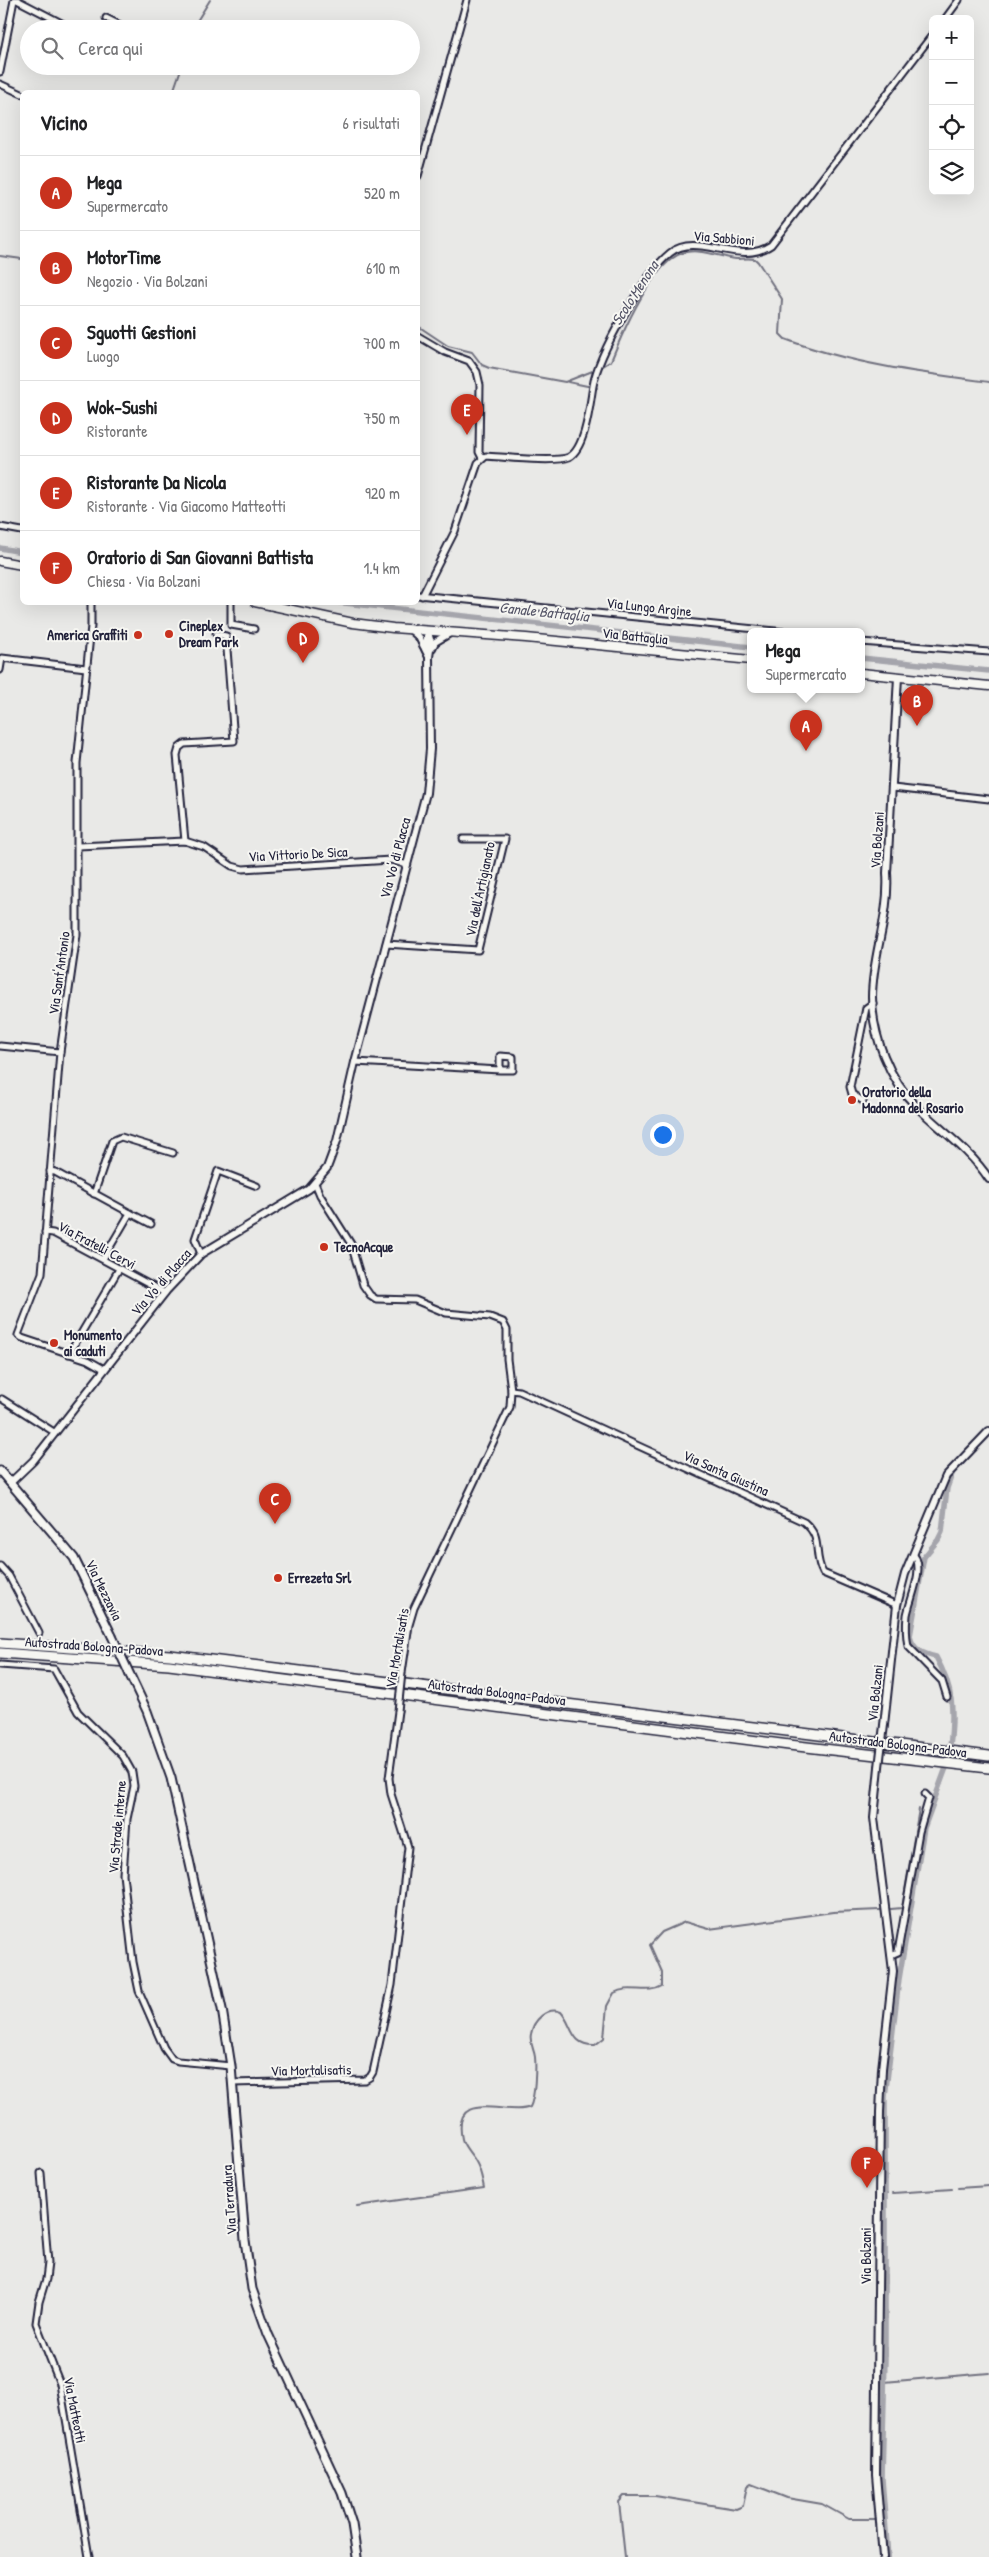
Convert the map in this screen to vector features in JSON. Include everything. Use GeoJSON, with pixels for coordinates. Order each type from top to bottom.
{"type":"FeatureCollection","features":[{"type":"Feature","properties":{"kind":"highway","name":"Autostrada Bologna-Padova"},"geometry":{"type":"LineString","coordinates":[[0,1643],[170,1655],[989,1756]]}},
{"type":"Feature","properties":{"kind":"highway","name":"Autostrada Bologna-Padova"},"geometry":{"type":"LineString","coordinates":[[0,1653],[169,1665],[789,1745],[989,1768]]}},
{"type":"Feature","properties":{"kind":"main road"},"geometry":{"type":"LineString","coordinates":[[0,561],[20,564]]}},
{"type":"Feature","properties":{"kind":"main road","name":"Via Battaglia"},"geometry":{"type":"LineString","coordinates":[[269,605],[353,623],[428,632],[747,660]]}},
{"type":"Feature","properties":{"kind":"main road"},"geometry":{"type":"LineString","coordinates":[[865,673],[989,686]]}},
{"type":"Feature","properties":{"kind":"main road","name":"Via Mezzavia"},"geometry":{"type":"LineString","coordinates":[[0,1472],[74,1558],[147,1711],[161,1749],[181,1825]]}},
{"type":"Feature","properties":{"kind":"main road","name":"Via Terradura"},"geometry":{"type":"LineString","coordinates":[[181,1825],[222,2009],[231,2066],[246,2250],[252,2289],[268,2334],[340,2487],[352,2524],[357,2557]]}},
{"type":"Feature","properties":{"kind":"street"},"geometry":{"type":"LineString","coordinates":[[0,72],[15,0],[55,20]]}},
{"type":"Feature","properties":{"kind":"street"},"geometry":{"type":"LineString","coordinates":[[420,169],[467,0]]}},
{"type":"Feature","properties":{"kind":"street"},"geometry":{"type":"LineString","coordinates":[[948,15],[959,0]]}},
{"type":"Feature","properties":{"kind":"street"},"geometry":{"type":"LineString","coordinates":[[106,18],[110,20]]}},
{"type":"Feature","properties":{"kind":"street","name":"Via Sabbioni"},"geometry":{"type":"LineString","coordinates":[[482,458],[486,456],[562,459],[571,456],[588,421],[593,383],[600,364],[636,295],[654,268],[669,253],[688,245],[754,253],[762,252],[775,241],[929,39]]}},
{"type":"Feature","properties":{"kind":"street"},"geometry":{"type":"LineString","coordinates":[[0,84],[20,93]]}},
{"type":"Feature","properties":{"kind":"street"},"geometry":{"type":"LineString","coordinates":[[420,337],[445,352],[469,361],[477,372],[480,385],[479,452],[482,458],[478,463],[466,505],[455,531],[420,595]]}},
{"type":"Feature","properties":{"kind":"street"},"geometry":{"type":"LineString","coordinates":[[0,528],[20,531]]}},
{"type":"Feature","properties":{"kind":"street","name":"Via Lungo Argine"},"geometry":{"type":"LineString","coordinates":[[420,595],[747,628]]}},
{"type":"Feature","properties":{"kind":"street","name":"Via Sant'Antonio"},"geometry":{"type":"LineString","coordinates":[[69,1354],[18,1335],[42,1274],[60,1052],[77,935],[77,763],[91,605]]}},
{"type":"Feature","properties":{"kind":"street","name":"Via Sant'Antonio"},"geometry":{"type":"LineString","coordinates":[[92,610],[94,605]]}},
{"type":"Feature","properties":{"kind":"street"},"geometry":{"type":"LineString","coordinates":[[231,605],[230,625],[254,629]]}},
{"type":"Feature","properties":{"kind":"street","name":"Via Vo' di Placca"},"geometry":{"type":"LineString","coordinates":[[10,1483],[33,1461],[165,1293],[202,1254],[309,1189],[323,1174],[333,1156],[355,1062],[426,793],[429,771],[428,649],[411,630]]}},
{"type":"Feature","properties":{"kind":"street"},"geometry":{"type":"LineString","coordinates":[[428,632],[428,649]]}},
{"type":"Feature","properties":{"kind":"street"},"geometry":{"type":"LineString","coordinates":[[428,649],[435,642],[450,633]]}},
{"type":"Feature","properties":{"kind":"street"},"geometry":{"type":"LineString","coordinates":[[185,841],[177,755],[179,748],[184,744],[234,741],[226,636],[216,634]]}},
{"type":"Feature","properties":{"kind":"street"},"geometry":{"type":"LineString","coordinates":[[865,642],[989,652]]}},
{"type":"Feature","properties":{"kind":"street"},"geometry":{"type":"LineString","coordinates":[[0,670],[2,658],[86,668]]}},
{"type":"Feature","properties":{"kind":"street","name":"Via Bolzani"},"geometry":{"type":"LineString","coordinates":[[898,677],[887,873],[888,892],[874,974],[873,1003],[878,1038],[892,1071],[915,1105],[962,1149],[989,1179]]}},
{"type":"Feature","properties":{"kind":"street"},"geometry":{"type":"LineString","coordinates":[[893,788],[989,799]]}},
{"type":"Feature","properties":{"kind":"street","name":"Via dell'Artigianato"},"geometry":{"type":"LineString","coordinates":[[386,944],[478,950],[505,839],[463,839]]}},
{"type":"Feature","properties":{"kind":"street","name":"Via Vittorio De Sica"},"geometry":{"type":"LineString","coordinates":[[78,846],[185,841],[204,847],[232,866],[243,869],[391,860],[406,865]]}},
{"type":"Feature","properties":{"kind":"street","name":"Via Bolzani"},"geometry":{"type":"LineString","coordinates":[[863,1101],[852,1094],[850,1087],[866,1008],[873,1003]]}},
{"type":"Feature","properties":{"kind":"street"},"geometry":{"type":"LineString","coordinates":[[0,1046],[60,1052]]}},
{"type":"Feature","properties":{"kind":"street"},"geometry":{"type":"LineString","coordinates":[[355,1062],[500,1070]]}},
{"type":"Feature","properties":{"kind":"street"},"geometry":{"type":"LineString","coordinates":[[94,1194],[112,1141],[121,1137],[174,1153]]}},
{"type":"Feature","properties":{"kind":"street"},"geometry":{"type":"LineString","coordinates":[[50,1171],[151,1224]]}},
{"type":"Feature","properties":{"kind":"street"},"geometry":{"type":"LineString","coordinates":[[202,1254],[196,1245],[196,1234],[218,1171],[257,1186]]}},
{"type":"Feature","properties":{"kind":"street","name":"Via Mortalisatis"},"geometry":{"type":"LineString","coordinates":[[232,2083],[365,2080],[373,2072],[392,1985],[408,1847],[393,1803],[389,1778],[402,1674],[414,1608],[510,1407],[511,1390],[506,1359],[506,1325],[490,1317],[446,1313],[414,1300],[376,1299],[370,1295],[363,1285],[351,1244],[320,1196],[315,1183]]}},
{"type":"Feature","properties":{"kind":"street","name":"Via Mortalisatis"},"geometry":{"type":"LineString","coordinates":[[309,1189],[320,1196]]}},
{"type":"Feature","properties":{"kind":"street"},"geometry":{"type":"LineString","coordinates":[[102,1259],[130,1213]]}},
{"type":"Feature","properties":{"kind":"street","name":"Via Fratelli Cervi"},"geometry":{"type":"LineString","coordinates":[[45,1232],[53,1233],[165,1293]]}},
{"type":"Feature","properties":{"kind":"street"},"geometry":{"type":"LineString","coordinates":[[104,1369],[88,1360],[69,1354],[119,1269]]}},
{"type":"Feature","properties":{"kind":"street","name":"Via Santa Giustina"},"geometry":{"type":"LineString","coordinates":[[511,1390],[519,1391],[804,1522],[816,1536],[819,1566],[823,1572],[835,1580],[897,1605]]}},
{"type":"Feature","properties":{"kind":"street"},"geometry":{"type":"LineString","coordinates":[[2,1399],[54,1432]]}},
{"type":"Feature","properties":{"kind":"street","name":"Via Bolzani"},"geometry":{"type":"LineString","coordinates":[[883,2557],[876,2475],[880,2112],[882,2069],[893,1982],[874,1818],[897,1605],[905,1574],[946,1476],[989,1431]]}},
{"type":"Feature","properties":{"kind":"street","name":"Via Bolzani"},"geometry":{"type":"LineString","coordinates":[[914,1555],[918,1562],[917,1575],[907,1618],[908,1646],[942,1681],[948,1697]]}},
{"type":"Feature","properties":{"kind":"street"},"geometry":{"type":"LineString","coordinates":[[0,1566],[9,1576],[39,1633]]}},
{"type":"Feature","properties":{"kind":"street","name":"Via Strade interne"},"geometry":{"type":"LineString","coordinates":[[0,1665],[54,1669],[78,1712],[129,1764],[134,1786],[127,1819],[123,1874],[133,1962],[139,1991],[164,2048],[172,2059],[178,2062],[231,2066]]}},
{"type":"Feature","properties":{"kind":"street"},"geometry":{"type":"LineString","coordinates":[[891,1955],[898,1952],[919,1832],[929,1798],[925,1794]]}},
{"type":"Feature","properties":{"kind":"street","name":"Via Matteotti"},"geometry":{"type":"LineString","coordinates":[[41,2173],[48,2271],[38,2302],[36,2324],[60,2384],[89,2557]]}},
{"type":"Feature","properties":{"kind":"waterway"},"geometry":{"type":"LineString","coordinates":[[198,20],[210,0]]}},
{"type":"Feature","properties":{"kind":"waterway"},"geometry":{"type":"LineString","coordinates":[[174,90],[179,75]]}},
{"type":"Feature","properties":{"kind":"waterway","name":"Scolo Menona"},"geometry":{"type":"LineString","coordinates":[[600,368],[611,361],[631,316],[651,282],[662,268],[674,257],[692,251],[736,259],[755,259],[782,299],[780,334],[785,339],[810,348],[860,361],[912,371],[989,382]]}},
{"type":"Feature","properties":{"kind":"waterway","name":"Scolo Menona"},"geometry":{"type":"LineString","coordinates":[[0,256],[20,259]]}},
{"type":"Feature","properties":{"kind":"waterway","name":"Scolo Menona"},"geometry":{"type":"LineString","coordinates":[[420,327],[448,346],[472,352],[482,365],[489,368],[565,382],[595,370]]}},
{"type":"Feature","properties":{"kind":"waterway"},"geometry":{"type":"LineString","coordinates":[[568,382],[597,388]]}},
{"type":"Feature","properties":{"kind":"waterway","name":"Canale Battaglia"},"geometry":{"type":"LineString","coordinates":[[0,548],[20,552]]}},
{"type":"Feature","properties":{"kind":"waterway","name":"Canale Battaglia"},"geometry":{"type":"LineString","coordinates":[[363,605],[747,647]]}},
{"type":"Feature","properties":{"kind":"waterway","name":"Canale Battaglia"},"geometry":{"type":"LineString","coordinates":[[865,658],[989,671]]}},
{"type":"Feature","properties":{"kind":"waterway"},"geometry":{"type":"LineString","coordinates":[[950,1747],[952,1711],[946,1680],[936,1657],[919,1651],[911,1641],[910,1636],[924,1557],[942,1532],[947,1488],[952,1474]]}},
{"type":"Feature","properties":{"kind":"waterway"},"geometry":{"type":"LineString","coordinates":[[888,2557],[882,2479],[885,2360],[885,2097],[899,1979],[924,1828],[947,1765]]}},
{"type":"Feature","properties":{"kind":"waterway"},"geometry":{"type":"LineString","coordinates":[[891,1909],[902,1908],[919,1809]]}},
{"type":"Feature","properties":{"kind":"waterway"},"geometry":{"type":"LineString","coordinates":[[357,2206],[484,2188],[478,2165],[462,2139],[461,2123],[465,2113],[484,2107],[509,2109],[530,2107],[534,2090],[535,2068],[531,2034],[535,2024],[546,2013],[551,2011],[561,2012],[576,2038],[581,2042],[595,2045],[604,2038],[607,2006],[614,1993],[626,1989],[651,1990],[662,1986],[662,1972],[650,1945],[662,1932],[685,1922],[709,1929],[833,1912],[880,1910]]}},
{"type":"Feature","properties":{"kind":"waterway"},"geometry":{"type":"LineString","coordinates":[[958,2188],[989,2186]]}},
{"type":"Feature","properties":{"kind":"waterway"},"geometry":{"type":"LineString","coordinates":[[893,2193],[952,2189]]}},
{"type":"Feature","properties":{"kind":"waterway"},"geometry":{"type":"LineString","coordinates":[[884,2382],[989,2373]]}},
{"type":"Feature","properties":{"kind":"waterway"},"geometry":{"type":"LineString","coordinates":[[625,2557],[619,2502],[624,2496],[655,2496],[736,2509],[743,2506],[747,2487],[751,2484],[787,2498],[822,2504],[849,2519],[875,2519]]}},
{"type":"Feature","properties":{"kind":"place","name":"Ristorante Da Nicola"},"geometry":{"type":"Point","coordinates":[467,435]}},
{"type":"Feature","properties":{"kind":"place","name":"Cineplex Dream Park"},"geometry":{"type":"Point","coordinates":[169,634]}},
{"type":"Feature","properties":{"kind":"place","name":"America Graffiti"},"geometry":{"type":"Point","coordinates":[138,635]}},
{"type":"Feature","properties":{"kind":"place","name":"Wok-Sushi"},"geometry":{"type":"Point","coordinates":[303,663]}},
{"type":"Feature","properties":{"kind":"place","name":"MotorTime"},"geometry":{"type":"Point","coordinates":[917,726]}},
{"type":"Feature","properties":{"kind":"place","name":"Mega"},"geometry":{"type":"Point","coordinates":[806,751]}},
{"type":"Feature","properties":{"kind":"place","name":"Oratorio della Madonna del Rosario"},"geometry":{"type":"Point","coordinates":[852,1100]}},
{"type":"Feature","properties":{"kind":"place","name":"TecnoAcque"},"geometry":{"type":"Point","coordinates":[324,1247]}},
{"type":"Feature","properties":{"kind":"place","name":"Monumento ai caduti"},"geometry":{"type":"Point","coordinates":[54,1343]}},
{"type":"Feature","properties":{"kind":"place","name":"Sguotti Gestioni"},"geometry":{"type":"Point","coordinates":[275,1524]}},
{"type":"Feature","properties":{"kind":"place","name":"Errezeta Srl"},"geometry":{"type":"Point","coordinates":[278,1578]}},
{"type":"Feature","properties":{"kind":"place","name":"Oratorio di San Giovanni Battista"},"geometry":{"type":"Point","coordinates":[867,2188]}}]}
